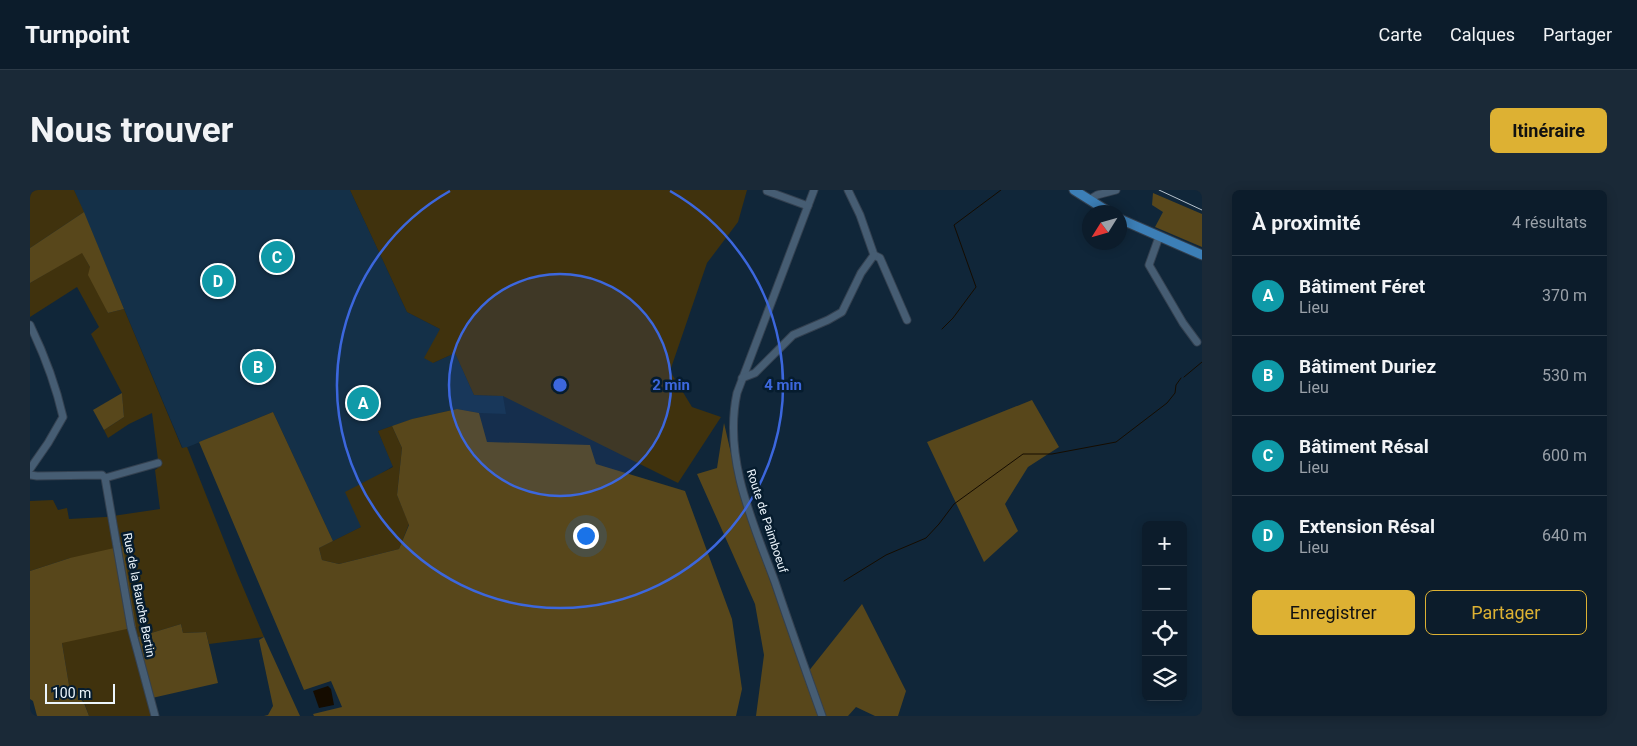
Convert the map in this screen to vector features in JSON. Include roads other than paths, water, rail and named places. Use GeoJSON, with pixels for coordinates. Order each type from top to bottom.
{"type":"FeatureCollection","features":[{"type":"Feature","properties":{"kind":"main road"},"geometry":{"type":"LineString","coordinates":[[1074,190],[1097,205]]}},
{"type":"Feature","properties":{"kind":"main road"},"geometry":{"type":"LineString","coordinates":[[1127,221],[1202,254]]}},
{"type":"Feature","properties":{"kind":"street","name":"Route de Paimboeuf"},"geometry":{"type":"LineString","coordinates":[[814,190],[737,393],[733,417],[733,435],[738,469],[750,513],[822,716]]}},
{"type":"Feature","properties":{"kind":"street"},"geometry":{"type":"LineString","coordinates":[[848,190],[860,215],[874,255],[880,258],[908,320]]}},
{"type":"Feature","properties":{"kind":"street"},"geometry":{"type":"LineString","coordinates":[[767,191],[808,206]]}},
{"type":"Feature","properties":{"kind":"street"},"geometry":{"type":"LineString","coordinates":[[1089,200],[1097,195],[1114,191]]}},
{"type":"Feature","properties":{"kind":"street"},"geometry":{"type":"LineString","coordinates":[[1101,205],[1107,195],[1114,191]]}},
{"type":"Feature","properties":{"kind":"street"},"geometry":{"type":"LineString","coordinates":[[1160,237],[1149,265],[1183,323],[1197,342]]}},
{"type":"Feature","properties":{"kind":"street"},"geometry":{"type":"LineString","coordinates":[[742,378],[749,377],[755,373],[793,335],[842,312],[860,273],[874,255]]}},
{"type":"Feature","properties":{"kind":"street"},"geometry":{"type":"LineString","coordinates":[[30,325],[52,380],[63,417],[30,469]]}},
{"type":"Feature","properties":{"kind":"street"},"geometry":{"type":"LineString","coordinates":[[30,475],[102,475],[104,478],[158,463]]}},
{"type":"Feature","properties":{"kind":"street","name":"Rue de la Bauche Bertin"},"geometry":{"type":"LineString","coordinates":[[104,478],[132,627],[155,716]]}},
{"type":"Feature","properties":{"kind":"waterway"},"geometry":{"type":"LineString","coordinates":[[942,329],[953,318],[976,287],[954,225],[1001,190]]}},
{"type":"Feature","properties":{"kind":"waterway"},"geometry":{"type":"LineString","coordinates":[[1184,377],[1202,362]]}},
{"type":"Feature","properties":{"kind":"waterway"},"geometry":{"type":"LineString","coordinates":[[844,581],[886,555],[926,538],[954,504],[1023,454],[1052,454],[1116,442],[1167,403],[1175,393],[1176,385],[1181,378]]}},
{"type":"Feature","properties":{"kind":"railway"},"geometry":{"type":"LineString","coordinates":[[1159,190],[1202,210]]}},
{"type":"Feature","properties":{"kind":"place","name":"Bâtiment Résal"},"geometry":{"type":"Point","coordinates":[277,257]}},
{"type":"Feature","properties":{"kind":"place","name":"Extension Résal"},"geometry":{"type":"Point","coordinates":[218,281]}},
{"type":"Feature","properties":{"kind":"place","name":"Bâtiment Duriez"},"geometry":{"type":"Point","coordinates":[258,367]}},
{"type":"Feature","properties":{"kind":"place","name":"Bâtiment Féret"},"geometry":{"type":"Point","coordinates":[363,403]}}]}
